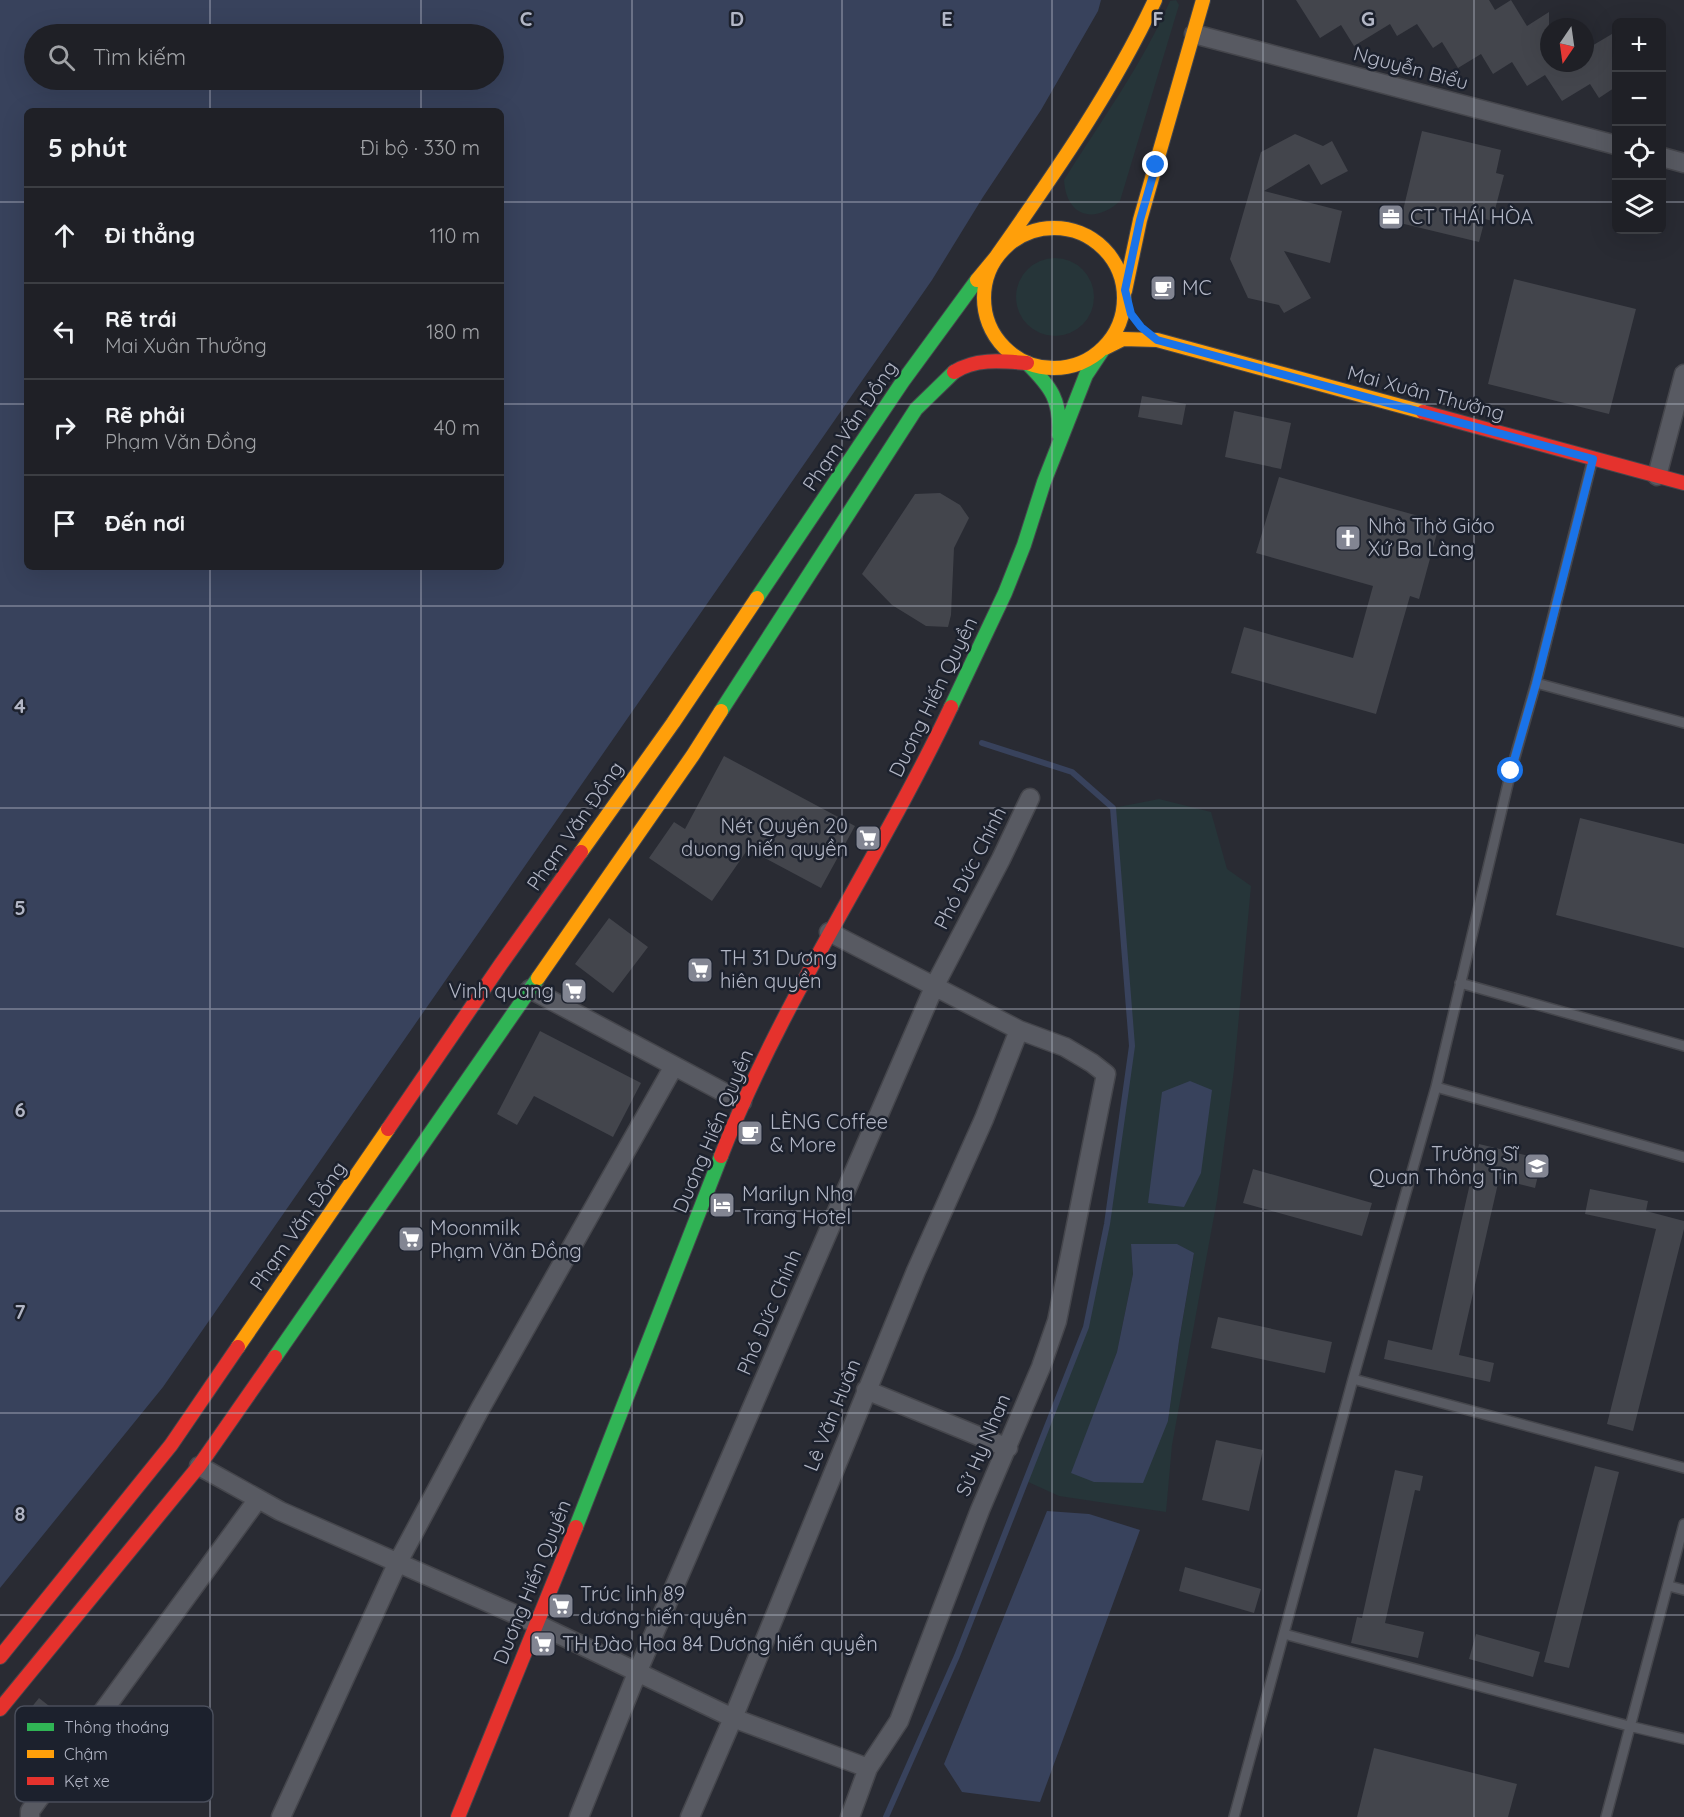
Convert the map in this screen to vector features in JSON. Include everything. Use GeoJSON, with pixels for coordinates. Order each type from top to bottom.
{"type":"FeatureCollection","features":[{"type":"Feature","properties":{"kind":"main road","name":"Phạm Văn Đồng"},"geometry":{"type":"LineString","coordinates":[[0,1657],[185,1455],[501,964],[673,723],[903,381],[964,296],[996,257],[1100,104],[1137,38],[1155,0]]}},
{"type":"Feature","properties":{"kind":"main road"},"geometry":{"type":"LineString","coordinates":[[1125,290],[1119,269],[1108,251],[1091,237],[1071,229],[1050,227],[1029,231],[1011,242],[996,257],[986,276],[983,296],[986,317],[994,336],[1009,351],[1027,363],[1047,368],[1067,367],[1087,360],[1104,348],[1117,331],[1124,311],[1125,290],[1140,220],[1203,0]]}},
{"type":"Feature","properties":{"kind":"main road","name":"Mai Xuân Thưởng"},"geometry":{"type":"LineString","coordinates":[[1125,290],[1131,314],[1157,340]]}},
{"type":"Feature","properties":{"kind":"main road","name":"Mai Xuân Thưởng"},"geometry":{"type":"LineString","coordinates":[[1104,348],[1112,342],[1131,337],[1157,340],[1684,483]]}},
{"type":"Feature","properties":{"kind":"main road","name":"Duơng Hiến Quyền"},"geometry":{"type":"LineString","coordinates":[[459,1817],[585,1504],[742,1102],[829,932],[894,820],[929,753],[1005,593],[1086,375],[1104,348]]}},
{"type":"Feature","properties":{"kind":"main road","name":"Phạm Văn Đồng"},"geometry":{"type":"LineString","coordinates":[[0,1709],[530,989],[693,755],[916,409],[937,386],[963,366],[993,361],[1027,363]]}},
{"type":"Feature","properties":{"kind":"main road","name":"Duơng Hiến Quyền"},"geometry":{"type":"LineString","coordinates":[[1027,363],[1047,382],[1056,397],[1060,416],[1058,446]]}},
{"type":"Feature","properties":{"kind":"street","name":"Nguyễn Biểu"},"geometry":{"type":"LineString","coordinates":[[1194,34],[1612,144]]}},
{"type":"Feature","properties":{"kind":"street"},"geometry":{"type":"LineString","coordinates":[[1666,158],[1684,163]]}},
{"type":"Feature","properties":{"kind":"street"},"geometry":{"type":"LineString","coordinates":[[1657,476],[1684,374]]}},
{"type":"Feature","properties":{"kind":"street","name":"Phó Đức Chính"},"geometry":{"type":"LineString","coordinates":[[579,1817],[637,1673],[935,985],[1030,798]]}},
{"type":"Feature","properties":{"kind":"street"},"geometry":{"type":"LineString","coordinates":[[829,932],[1019,1030]]}},
{"type":"Feature","properties":{"kind":"street"},"geometry":{"type":"LineString","coordinates":[[530,989],[742,1102]]}},
{"type":"Feature","properties":{"kind":"street","name":"Sử Hy Nhan"},"geometry":{"type":"LineString","coordinates":[[850,1817],[868,1768],[899,1721],[980,1510],[1041,1367],[1057,1321],[1106,1074],[1065,1047],[1019,1030]]}},
{"type":"Feature","properties":{"kind":"street","name":"Lê Văn Huân"},"geometry":{"type":"LineString","coordinates":[[690,1817],[733,1718],[916,1271],[984,1119],[1019,1030]]}},
{"type":"Feature","properties":{"kind":"street"},"geometry":{"type":"LineString","coordinates":[[281,1817],[397,1564],[480,1409],[674,1066]]}},
{"type":"Feature","properties":{"kind":"street"},"geometry":{"type":"LineString","coordinates":[[867,1390],[1008,1448]]}},
{"type":"Feature","properties":{"kind":"street"},"geometry":{"type":"LineString","coordinates":[[185,1455],[280,1511],[536,1623],[733,1718],[868,1768]]}},
{"type":"Feature","properties":{"kind":"street"},"geometry":{"type":"LineString","coordinates":[[107,1706],[258,1499]]}},
{"type":"Feature","properties":{"kind":"street"},"geometry":{"type":"LineString","coordinates":[[30,1817],[30,1811],[37,1802]]}},
{"type":"Feature","properties":{"kind":"lane"},"geometry":{"type":"LineString","coordinates":[[1234,1817],[1353,1378],[1436,1087],[1511,771],[1536,684],[1593,459]]}},
{"type":"Feature","properties":{"kind":"lane"},"geometry":{"type":"LineString","coordinates":[[1536,684],[1684,723]]}},
{"type":"Feature","properties":{"kind":"lane"},"geometry":{"type":"LineString","coordinates":[[1460,983],[1684,1046]]}},
{"type":"Feature","properties":{"kind":"lane"},"geometry":{"type":"LineString","coordinates":[[1436,1087],[1684,1157]]}},
{"type":"Feature","properties":{"kind":"lane"},"geometry":{"type":"LineString","coordinates":[[1353,1378],[1684,1468]]}},
{"type":"Feature","properties":{"kind":"lane"},"geometry":{"type":"LineString","coordinates":[[1606,1817],[1684,1524]]}},
{"type":"Feature","properties":{"kind":"lane"},"geometry":{"type":"LineString","coordinates":[[1669,1586],[1684,1590]]}},
{"type":"Feature","properties":{"kind":"lane"},"geometry":{"type":"LineString","coordinates":[[1284,1634],[1684,1739]]}},
{"type":"Feature","properties":{"kind":"shaded area"},"geometry":{"type":"Polygon","coordinates":[[[1176,0],[1179,5],[1120,201],[1101,213],[1083,213],[1070,202],[1064,180],[1134,70],[1170,1],[1176,0]]]}},
{"type":"Feature","properties":{"kind":"shaded area"},"geometry":{"type":"Polygon","coordinates":[[[1055,258],[1070,261],[1082,270],[1091,282],[1094,297],[1091,312],[1082,324],[1070,333],[1055,336],[1040,333],[1028,324],[1019,312],[1016,297],[1019,282],[1028,270],[1040,261],[1055,258]]]}},
{"type":"Feature","properties":{"kind":"shaded area"},"geometry":{"type":"Polygon","coordinates":[[[1159,799],[1211,812],[1227,869],[1251,886],[1234,1070],[1217,1200],[1172,1445],[1166,1512],[1059,1496],[1026,1481],[1086,1327],[1107,1224],[1132,1046],[1113,808],[1159,799]],[[1131,1244],[1133,1274],[1117,1352],[1072,1473],[1168,1421],[1194,1254],[1177,1244],[1131,1244]]]}},
{"type":"Feature","properties":{"kind":"water"},"geometry":{"type":"Polygon","coordinates":[[[0,0],[1101,0],[1098,11],[1041,110],[983,197],[932,280],[163,1387],[0,1588],[0,0]]]}},
{"type":"Feature","properties":{"kind":"water"},"geometry":{"type":"Polygon","coordinates":[[[1190,1081],[1212,1090],[1201,1173],[1184,1207],[1148,1203],[1162,1092],[1190,1081]]]}},
{"type":"Feature","properties":{"kind":"water"},"geometry":{"type":"Polygon","coordinates":[[[1131,1244],[1177,1244],[1194,1253],[1168,1421],[1143,1483],[1094,1482],[1071,1473],[1117,1352],[1133,1274],[1131,1244]]]}},
{"type":"Feature","properties":{"kind":"water"},"geometry":{"type":"Polygon","coordinates":[[[1047,1511],[1089,1514],[1140,1530],[1040,1802],[962,1792],[944,1764],[1047,1511]]]}},
{"type":"Feature","properties":{"kind":"building"},"geometry":{"type":"Polygon","coordinates":[[[1296,0],[1489,0],[1495,10],[1511,0],[1527,26],[1549,12],[1549,18],[1540,18],[1540,72],[1594,72],[1594,45],[1612,34],[1612,89],[1599,98],[1590,84],[1562,101],[1545,75],[1527,86],[1512,62],[1493,74],[1481,54],[1458,68],[1442,42],[1433,48],[1417,24],[1397,36],[1390,24],[1354,46],[1341,25],[1320,38],[1296,0]]]}},
{"type":"Feature","properties":{"kind":"building"},"geometry":{"type":"Polygon","coordinates":[[[1422,131],[1501,150],[1496,173],[1504,175],[1492,221],[1485,219],[1479,242],[1400,223],[1422,131]]]}},
{"type":"Feature","properties":{"kind":"building"},"geometry":{"type":"Polygon","coordinates":[[[1295,134],[1323,146],[1332,141],[1348,171],[1321,185],[1309,164],[1264,191],[1342,211],[1330,263],[1284,251],[1311,298],[1284,313],[1279,305],[1248,298],[1230,259],[1261,152],[1295,134]]]}},
{"type":"Feature","properties":{"kind":"building"},"geometry":{"type":"Polygon","coordinates":[[[1514,279],[1636,309],[1609,414],[1488,384],[1514,279]]]}},
{"type":"Feature","properties":{"kind":"building"},"geometry":{"type":"Polygon","coordinates":[[[1142,396],[1186,404],[1182,425],[1138,417],[1142,396]]]}},
{"type":"Feature","properties":{"kind":"building"},"geometry":{"type":"Polygon","coordinates":[[[1234,411],[1291,423],[1281,469],[1225,457],[1234,411]]]}},
{"type":"Feature","properties":{"kind":"building"},"geometry":{"type":"Polygon","coordinates":[[[1279,477],[1440,522],[1419,599],[1410,596],[1376,714],[1231,673],[1244,627],[1353,658],[1373,586],[1256,553],[1279,477]]]}},
{"type":"Feature","properties":{"kind":"building"},"geometry":{"type":"Polygon","coordinates":[[[940,493],[960,505],[969,518],[954,548],[951,615],[948,627],[926,626],[892,605],[862,574],[915,494],[940,493]]]}},
{"type":"Feature","properties":{"kind":"building"},"geometry":{"type":"Polygon","coordinates":[[[724,756],[855,826],[821,888],[748,849],[712,901],[649,858],[674,822],[685,829],[724,756]]]}},
{"type":"Feature","properties":{"kind":"building"},"geometry":{"type":"Polygon","coordinates":[[[1580,818],[1684,844],[1684,948],[1556,915],[1580,818]]]}},
{"type":"Feature","properties":{"kind":"building"},"geometry":{"type":"Polygon","coordinates":[[[609,918],[648,947],[613,993],[575,964],[609,918]]]}},
{"type":"Feature","properties":{"kind":"building"},"geometry":{"type":"Polygon","coordinates":[[[540,1031],[641,1083],[613,1137],[534,1096],[517,1125],[497,1114],[540,1031]]]}},
{"type":"Feature","properties":{"kind":"building"},"geometry":{"type":"Polygon","coordinates":[[[1479,1144],[1542,1159],[1535,1188],[1499,1179],[1459,1355],[1494,1363],[1490,1382],[1384,1359],[1388,1340],[1432,1350],[1479,1144]]]}},
{"type":"Feature","properties":{"kind":"building"},"geometry":{"type":"Polygon","coordinates":[[[1253,1169],[1372,1203],[1362,1236],[1243,1203],[1253,1169]]]}},
{"type":"Feature","properties":{"kind":"building"},"geometry":{"type":"Polygon","coordinates":[[[1590,1189],[1648,1201],[1646,1211],[1684,1221],[1684,1229],[1633,1431],[1607,1424],[1656,1229],[1585,1214],[1590,1189]]]}},
{"type":"Feature","properties":{"kind":"building"},"geometry":{"type":"Polygon","coordinates":[[[1218,1317],[1332,1342],[1325,1373],[1211,1348],[1218,1317]]]}},
{"type":"Feature","properties":{"kind":"building"},"geometry":{"type":"Polygon","coordinates":[[[1216,1440],[1263,1450],[1249,1511],[1202,1500],[1216,1440]]]}},
{"type":"Feature","properties":{"kind":"building"},"geometry":{"type":"Polygon","coordinates":[[[1595,1466],[1619,1472],[1569,1668],[1544,1662],[1595,1466]]]}},
{"type":"Feature","properties":{"kind":"building"},"geometry":{"type":"Polygon","coordinates":[[[1395,1470],[1423,1476],[1420,1491],[1415,1490],[1385,1623],[1424,1632],[1418,1658],[1351,1643],[1357,1617],[1362,1618],[1395,1470]]]}},
{"type":"Feature","properties":{"kind":"building"},"geometry":{"type":"Polygon","coordinates":[[[1185,1567],[1261,1589],[1254,1613],[1179,1591],[1185,1567]]]}},
{"type":"Feature","properties":{"kind":"building"},"geometry":{"type":"Polygon","coordinates":[[[1476,1634],[1540,1652],[1533,1677],[1469,1659],[1476,1634]]]}},
{"type":"Feature","properties":{"kind":"building"},"geometry":{"type":"Polygon","coordinates":[[[39,1698],[49,1706],[33,1706],[39,1698]]]}},
{"type":"Feature","properties":{"kind":"building"},"geometry":{"type":"Polygon","coordinates":[[[1374,1748],[1517,1784],[1508,1817],[1357,1817],[1374,1748]]]}},
{"type":"Feature","properties":{"kind":"waterway"},"geometry":{"type":"LineString","coordinates":[[886,1817],[957,1656],[1086,1327],[1107,1224],[1132,1046],[1113,808],[1072,772],[982,743]]}},
{"type":"Feature","properties":{"kind":"traffic: fast"},"geometry":{"type":"LineString","coordinates":[[757,598],[903,381],[977,280]]}},
{"type":"Feature","properties":{"kind":"traffic: fast"},"geometry":{"type":"LineString","coordinates":[[951,707],[1005,593],[1024,545],[1044,482],[1086,375],[1104,348]]}},
{"type":"Feature","properties":{"kind":"traffic: fast"},"geometry":{"type":"LineString","coordinates":[[1027,363],[1053,395],[1058,412],[1059,435]]}},
{"type":"Feature","properties":{"kind":"traffic: fast"},"geometry":{"type":"LineString","coordinates":[[721,711],[916,409],[954,372]]}},
{"type":"Feature","properties":{"kind":"traffic: fast"},"geometry":{"type":"LineString","coordinates":[[275,1357],[538,978]]}},
{"type":"Feature","properties":{"kind":"traffic: fast"},"geometry":{"type":"LineString","coordinates":[[576,1527],[721,1156]]}},
{"type":"Feature","properties":{"kind":"traffic: slow"},"geometry":{"type":"LineString","coordinates":[[977,280],[996,257],[1081,132],[1120,67],[1155,0]]}},
{"type":"Feature","properties":{"kind":"traffic: slow"},"geometry":{"type":"LineString","coordinates":[[1125,291],[1140,220],[1203,0]]}},
{"type":"Feature","properties":{"kind":"traffic: slow"},"geometry":{"type":"LineString","coordinates":[[1054,228],[1081,233],[1104,248],[1119,271],[1124,298],[1119,325],[1104,348],[1081,363],[1054,368],[1027,363],[1004,348],[989,325],[984,298],[989,271],[1004,248],[1027,233],[1054,228]]}},
{"type":"Feature","properties":{"kind":"traffic: slow"},"geometry":{"type":"LineString","coordinates":[[1105,348],[1123,339],[1157,340],[1423,412]]}},
{"type":"Feature","properties":{"kind":"traffic: slow"},"geometry":{"type":"LineString","coordinates":[[581,852],[673,723],[757,598]]}},
{"type":"Feature","properties":{"kind":"traffic: slow"},"geometry":{"type":"LineString","coordinates":[[538,978],[721,711]]}},
{"type":"Feature","properties":{"kind":"traffic: slow"},"geometry":{"type":"LineString","coordinates":[[238,1347],[388,1129]]}},
{"type":"Feature","properties":{"kind":"traffic: jam"},"geometry":{"type":"LineString","coordinates":[[954,372],[980,362],[1027,363]]}},
{"type":"Feature","properties":{"kind":"traffic: jam"},"geometry":{"type":"LineString","coordinates":[[1423,412],[1684,483]]}},
{"type":"Feature","properties":{"kind":"traffic: jam"},"geometry":{"type":"LineString","coordinates":[[721,1156],[745,1098],[773,1041],[951,707]]}},
{"type":"Feature","properties":{"kind":"traffic: jam"},"geometry":{"type":"LineString","coordinates":[[388,1129],[581,852]]}},
{"type":"Feature","properties":{"kind":"traffic: jam"},"geometry":{"type":"LineString","coordinates":[[0,1657],[171,1445],[238,1347]]}},
{"type":"Feature","properties":{"kind":"traffic: jam"},"geometry":{"type":"LineString","coordinates":[[0,1709],[199,1466],[275,1357]]}},
{"type":"Feature","properties":{"kind":"traffic: jam"},"geometry":{"type":"LineString","coordinates":[[458,1817],[576,1527]]}},
{"type":"Feature","properties":{"kind":"place","name":"CT THÁI HÒA"},"geometry":{"type":"Point","coordinates":[1391,217]}},
{"type":"Feature","properties":{"kind":"place","name":"MC"},"geometry":{"type":"Point","coordinates":[1163,288]}},
{"type":"Feature","properties":{"kind":"place","name":"Nhà Thờ Giáo Xứ Ba Làng"},"geometry":{"type":"Point","coordinates":[1348,538]}},
{"type":"Feature","properties":{"kind":"place","name":"Nét Quyên 20 duong hiến quyền"},"geometry":{"type":"Point","coordinates":[868,838]}},
{"type":"Feature","properties":{"kind":"place","name":"TH 31 Dương hiên quyền"},"geometry":{"type":"Point","coordinates":[700,970]}},
{"type":"Feature","properties":{"kind":"place","name":"Vinh quang"},"geometry":{"type":"Point","coordinates":[574,991]}},
{"type":"Feature","properties":{"kind":"place","name":"LÈNG Coffee & More"},"geometry":{"type":"Point","coordinates":[750,1133]}},
{"type":"Feature","properties":{"kind":"place","name":"Trường Sĩ Quan Thông Tin"},"geometry":{"type":"Point","coordinates":[1537,1166]}},
{"type":"Feature","properties":{"kind":"place","name":"Marilyn Nha Trang Hotel"},"geometry":{"type":"Point","coordinates":[722,1205]}},
{"type":"Feature","properties":{"kind":"place","name":"Moonmilk Phạm Văn Đồng"},"geometry":{"type":"Point","coordinates":[411,1239]}},
{"type":"Feature","properties":{"kind":"place","name":"Trúc linh 89 dương hiến quyền"},"geometry":{"type":"Point","coordinates":[561,1606]}},
{"type":"Feature","properties":{"kind":"place","name":"TH Đào Hoa 84 Dương hiến quyền"},"geometry":{"type":"Point","coordinates":[543,1644]}},
{"type":"Feature","properties":{"kind":"route"},"geometry":{"type":"LineString","coordinates":[[1156,165],[1140,220],[1125,290],[1131,314],[1141,327],[1157,340],[1593,459],[1536,684],[1511,771]]}}]}
